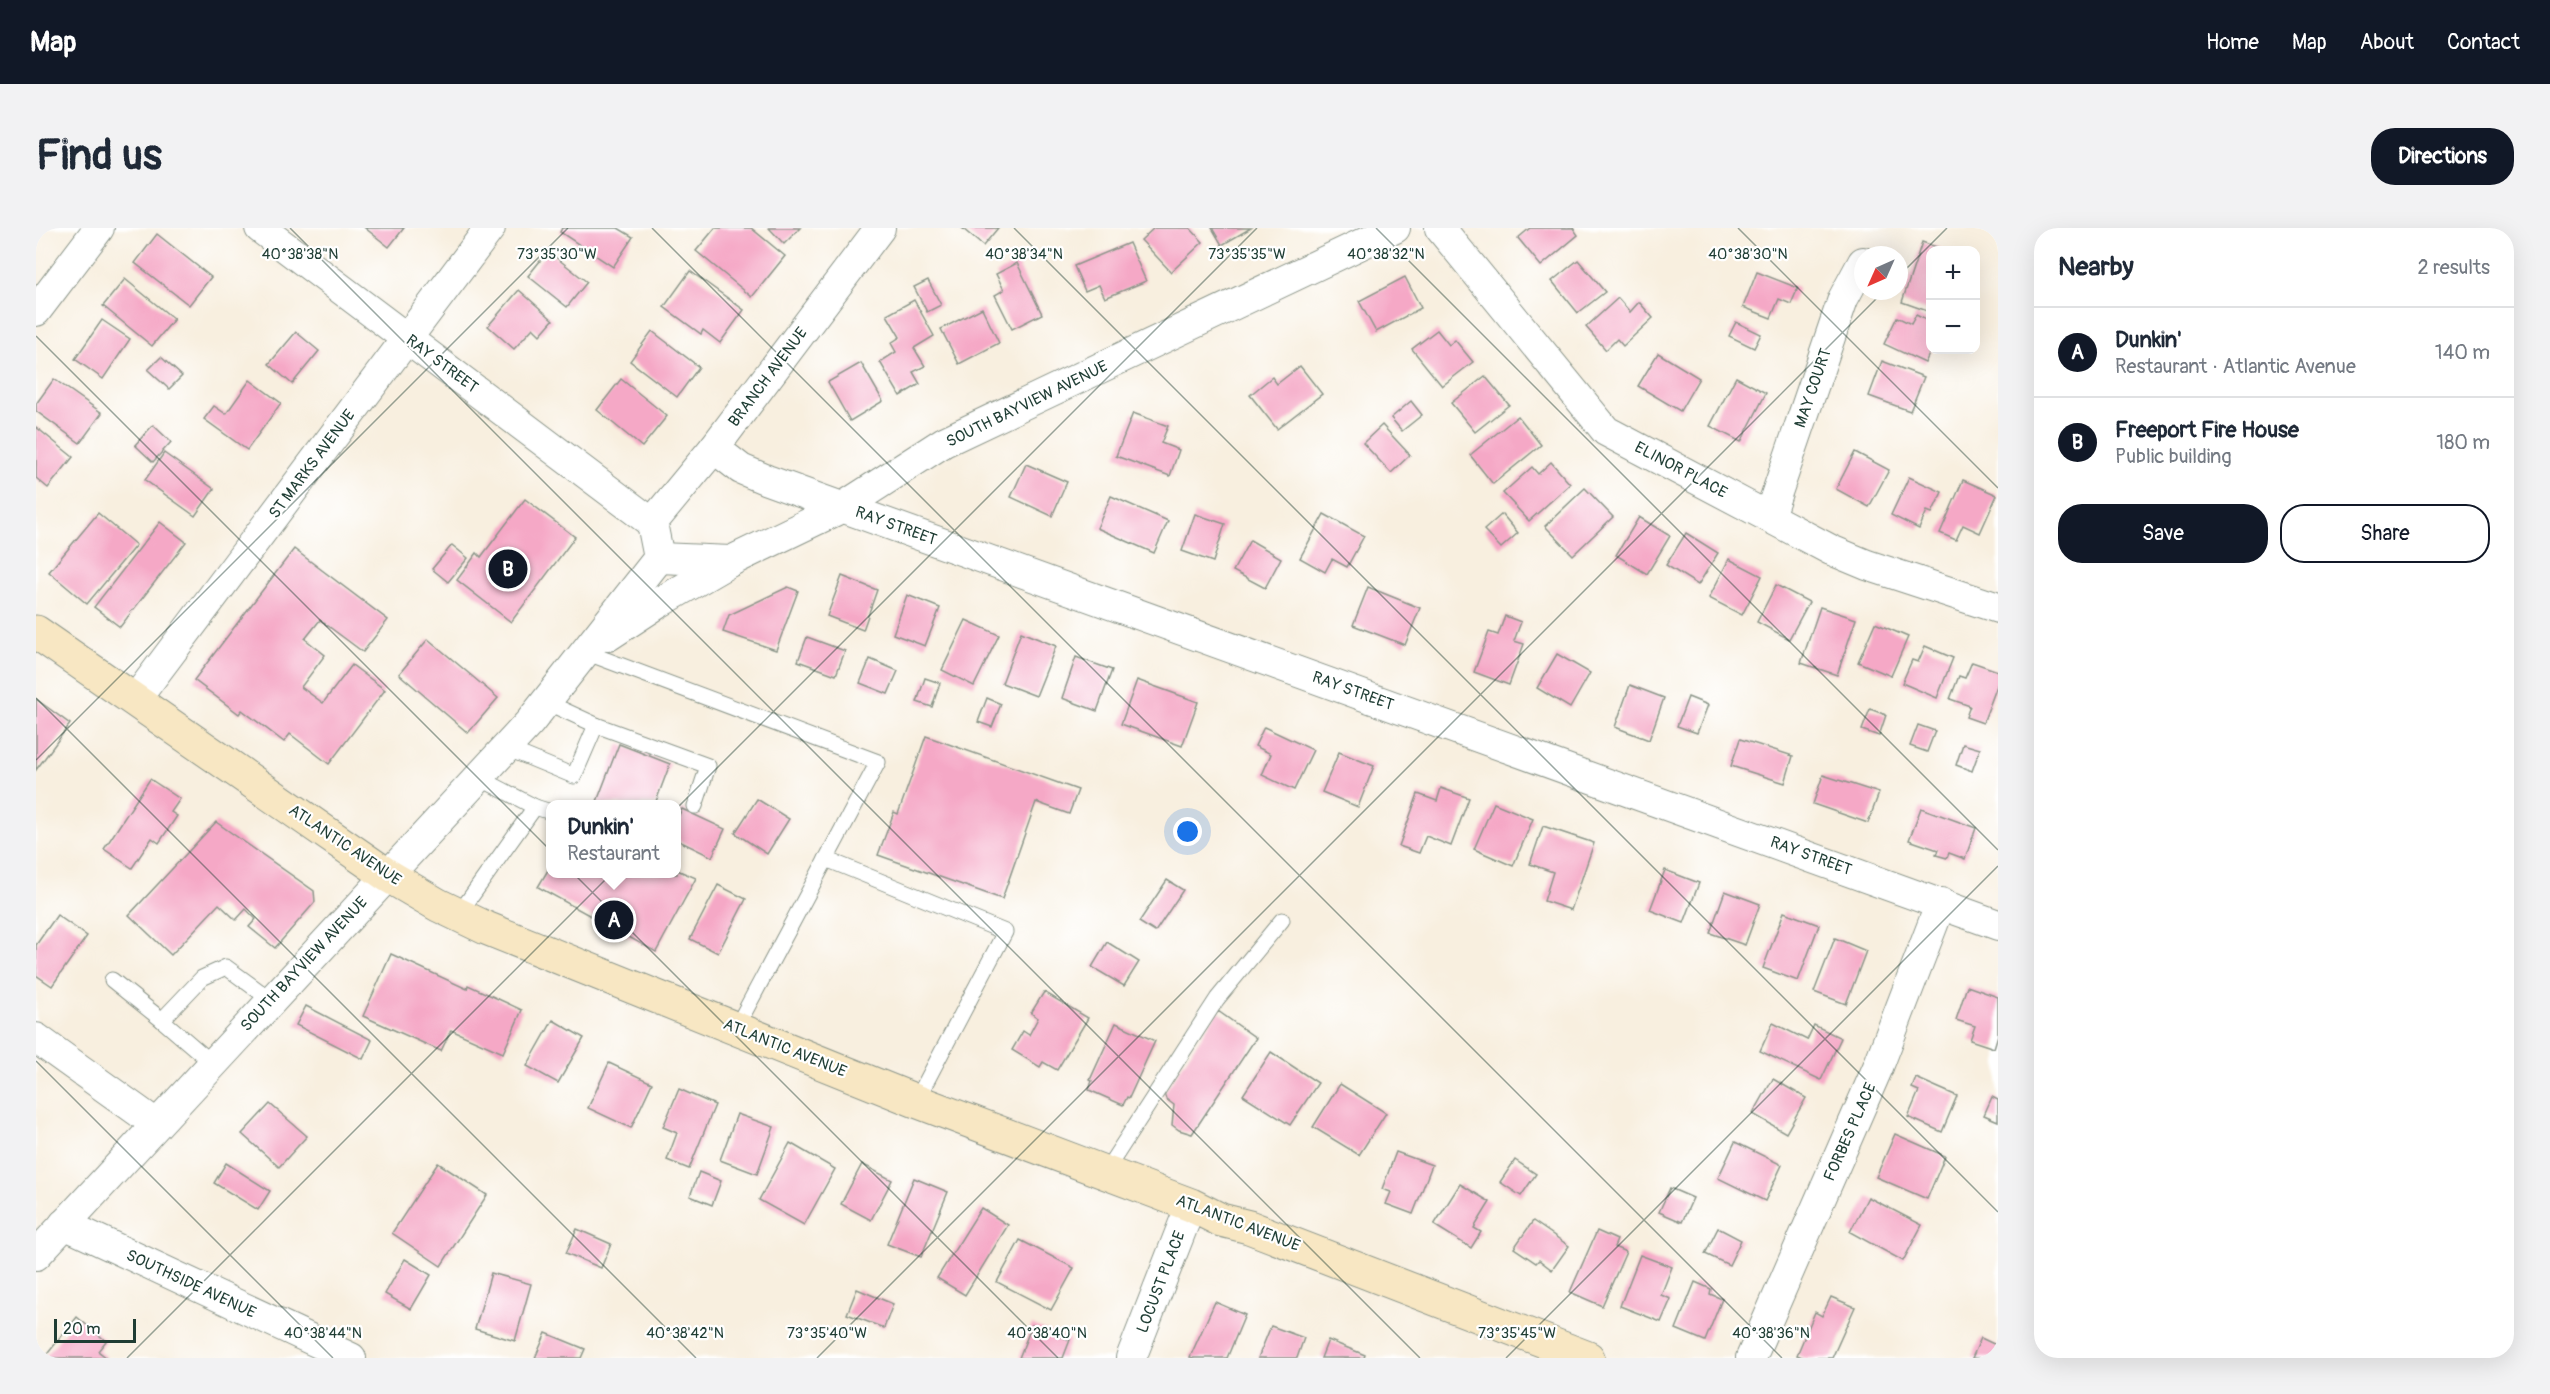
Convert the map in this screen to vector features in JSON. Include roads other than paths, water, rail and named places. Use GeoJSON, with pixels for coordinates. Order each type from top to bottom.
{"type":"FeatureCollection","features":[{"type":"Feature","properties":{"kind":"main road","name":"ATLANTIC AVENUE"},"geometry":{"type":"LineString","coordinates":[[36,632],[387,875],[458,915],[916,1101],[1191,1205],[1221,1220],[1249,1227],[1588,1358]]}},
{"type":"Feature","properties":{"kind":"street"},"geometry":{"type":"LineString","coordinates":[[36,311],[99,228]]}},
{"type":"Feature","properties":{"kind":"street","name":"RAY STREET"},"geometry":{"type":"LineString","coordinates":[[260,228],[652,522]]}},
{"type":"Feature","properties":{"kind":"street","name":"ST MARKS AVENUE"},"geometry":{"type":"LineString","coordinates":[[135,700],[490,228]]}},
{"type":"Feature","properties":{"kind":"street","name":"BRANCH AVENUE"},"geometry":{"type":"LineString","coordinates":[[652,522],[714,448],[880,228]]}},
{"type":"Feature","properties":{"kind":"street","name":"SOUTH BAYVIEW AVENUE"},"geometry":{"type":"LineString","coordinates":[[36,1255],[506,748],[546,702],[659,558],[731,561],[843,507],[944,442],[1395,228]]}},
{"type":"Feature","properties":{"kind":"street","name":"ELINOR PLACE"},"geometry":{"type":"LineString","coordinates":[[1440,228],[1606,431],[1831,550],[1866,565],[1998,608]]}},
{"type":"Feature","properties":{"kind":"street","name":"MAY COURT"},"geometry":{"type":"LineString","coordinates":[[1769,516],[1843,299],[1854,279]]}},
{"type":"Feature","properties":{"kind":"street","name":"RAY STREET"},"geometry":{"type":"LineString","coordinates":[[714,448],[741,469],[843,507],[1998,925]]}},
{"type":"Feature","properties":{"kind":"street"},"geometry":{"type":"LineString","coordinates":[[652,522],[659,558]]}},
{"type":"Feature","properties":{"kind":"street"},"geometry":{"type":"LineString","coordinates":[[585,652],[657,604],[731,561]]}},
{"type":"Feature","properties":{"kind":"street","name":"FORBES PLACE"},"geometry":{"type":"LineString","coordinates":[[1751,1358],[1878,1067],[1941,903]]}},
{"type":"Feature","properties":{"kind":"street"},"geometry":{"type":"LineString","coordinates":[[36,1038],[156,1124]]}},
{"type":"Feature","properties":{"kind":"street","name":"LOCUST PLACE"},"geometry":{"type":"LineString","coordinates":[[1131,1358],[1191,1205]]}},
{"type":"Feature","properties":{"kind":"street","name":"SOUTHSIDE AVENUE"},"geometry":{"type":"LineString","coordinates":[[64,1224],[351,1358]]}},
{"type":"Feature","properties":{"kind":"lane"},"geometry":{"type":"LineString","coordinates":[[585,652],[878,762],[736,1028]]}},
{"type":"Feature","properties":{"kind":"lane"},"geometry":{"type":"LineString","coordinates":[[546,702],[596,725],[708,766],[695,806]]}},
{"type":"Feature","properties":{"kind":"lane"},"geometry":{"type":"LineString","coordinates":[[506,748],[574,776],[596,725]]}},
{"type":"Feature","properties":{"kind":"lane"},"geometry":{"type":"LineString","coordinates":[[478,777],[546,810]]}},
{"type":"Feature","properties":{"kind":"lane"},"geometry":{"type":"LineString","coordinates":[[458,915],[535,807]]}},
{"type":"Feature","properties":{"kind":"lane"},"geometry":{"type":"LineString","coordinates":[[826,859],[1005,932],[916,1101]]}},
{"type":"Feature","properties":{"kind":"lane"},"geometry":{"type":"LineString","coordinates":[[1105,1172],[1217,999],[1282,920]]}},
{"type":"Feature","properties":{"kind":"lane"},"geometry":{"type":"LineString","coordinates":[[162,1020],[202,978],[226,967],[271,1000]]}},
{"type":"Feature","properties":{"kind":"lane"},"geometry":{"type":"LineString","coordinates":[[112,980],[212,1063]]}},
{"type":"Feature","properties":{"kind":"place","name":"Freeport Fire House"},"geometry":{"type":"Point","coordinates":[508,569]}},
{"type":"Feature","properties":{"kind":"place","name":"Dunkin'"},"geometry":{"type":"Point","coordinates":[614,920]}}]}
